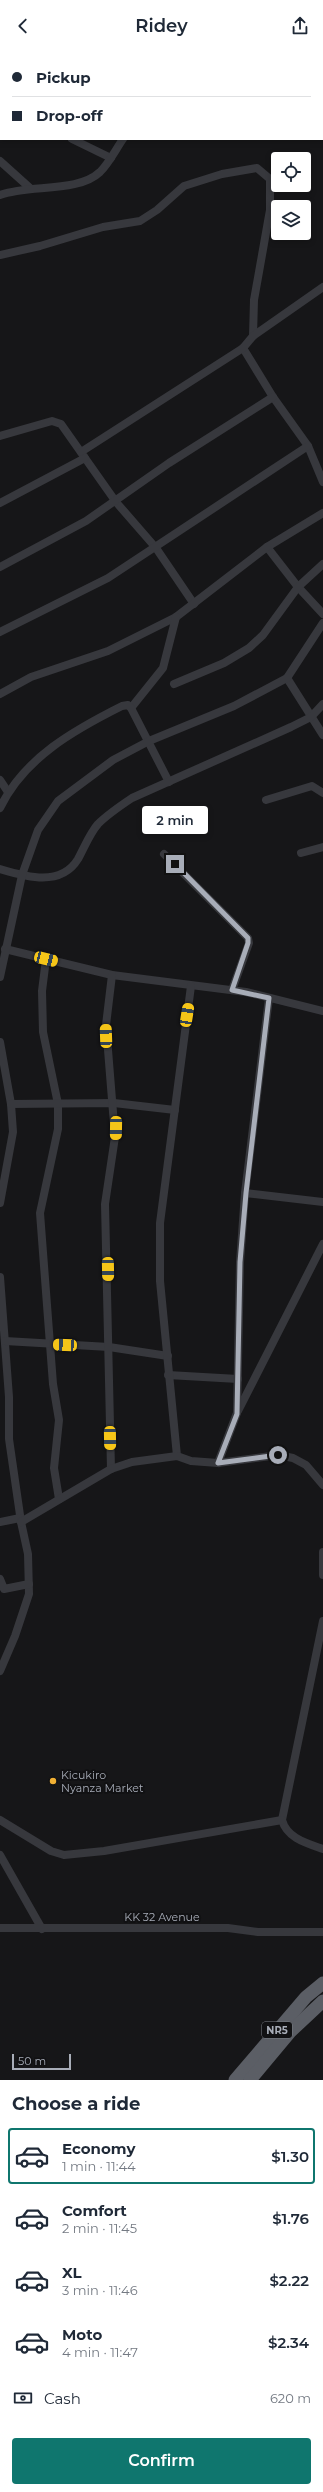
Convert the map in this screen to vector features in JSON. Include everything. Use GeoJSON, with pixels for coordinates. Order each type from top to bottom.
{"type":"FeatureCollection","features":[{"type":"Feature","properties":{"kind":"highway","name":"NR5"},"geometry":{"type":"LineString","coordinates":[[235,2080],[306,1997],[323,1983]]}},
{"type":"Feature","properties":{"kind":"highway","name":"NR5"},"geometry":{"type":"LineString","coordinates":[[250,2080],[290,2032],[323,2001]]}},
{"type":"Feature","properties":{"kind":"street"},"geometry":{"type":"LineString","coordinates":[[74,140],[111,158]]}},
{"type":"Feature","properties":{"kind":"street"},"geometry":{"type":"LineString","coordinates":[[0,195],[14,190],[82,182],[100,172],[122,140]]}},
{"type":"Feature","properties":{"kind":"street"},"geometry":{"type":"LineString","coordinates":[[0,161],[30,188]]}},
{"type":"Feature","properties":{"kind":"street"},"geometry":{"type":"LineString","coordinates":[[0,255],[40,246],[103,227],[140,221],[157,210],[184,186],[222,174],[257,168],[270,179],[270,203],[254,300],[253,336]]}},
{"type":"Feature","properties":{"kind":"street"},"geometry":{"type":"LineString","coordinates":[[0,503],[83,455],[243,348],[253,336],[323,287]]}},
{"type":"Feature","properties":{"kind":"street"},"geometry":{"type":"LineString","coordinates":[[243,348],[273,398],[308,446],[323,482]]}},
{"type":"Feature","properties":{"kind":"street"},"geometry":{"type":"LineString","coordinates":[[0,567],[53,541],[116,502],[169,463],[273,398]]}},
{"type":"Feature","properties":{"kind":"street"},"geometry":{"type":"LineString","coordinates":[[0,436],[57,421],[116,502],[156,548],[194,604]]}},
{"type":"Feature","properties":{"kind":"street"},"geometry":{"type":"LineString","coordinates":[[0,632],[108,578],[156,548],[195,519],[308,446]]}},
{"type":"Feature","properties":{"kind":"street"},"geometry":{"type":"LineString","coordinates":[[0,694],[31,677],[108,650],[176,617],[268,547],[323,513]]}},
{"type":"Feature","properties":{"kind":"street"},"geometry":{"type":"LineString","coordinates":[[268,547],[298,588],[323,614]]}},
{"type":"Feature","properties":{"kind":"street"},"geometry":{"type":"LineString","coordinates":[[174,684],[224,663],[249,648],[263,635],[298,588],[323,564]]}},
{"type":"Feature","properties":{"kind":"street"},"geometry":{"type":"LineString","coordinates":[[131,708],[163,668],[176,617]]}},
{"type":"Feature","properties":{"kind":"street"},"geometry":{"type":"LineString","coordinates":[[0,972],[22,875],[38,830],[58,801],[113,760],[149,741],[234,706],[287,678],[323,623]]}},
{"type":"Feature","properties":{"kind":"street"},"geometry":{"type":"LineString","coordinates":[[287,678],[323,735]]}},
{"type":"Feature","properties":{"kind":"street"},"geometry":{"type":"LineString","coordinates":[[0,869],[22,875],[47,877],[58,876],[70,870],[97,825],[132,798],[228,754],[267,740],[311,717],[323,704]]}},
{"type":"Feature","properties":{"kind":"street"},"geometry":{"type":"LineString","coordinates":[[0,808],[8,792],[29,768],[58,742],[122,706],[128,705],[149,741],[169,782]]}},
{"type":"Feature","properties":{"kind":"street"},"geometry":{"type":"LineString","coordinates":[[0,780],[8,792]]}},
{"type":"Feature","properties":{"kind":"street"},"geometry":{"type":"LineString","coordinates":[[266,800],[312,786],[323,793]]}},
{"type":"Feature","properties":{"kind":"street"},"geometry":{"type":"LineString","coordinates":[[300,852],[323,847]]}},
{"type":"Feature","properties":{"kind":"street"},"geometry":{"type":"LineString","coordinates":[[164,854],[248,938],[248,943],[232,990]]}},
{"type":"Feature","properties":{"kind":"street"},"geometry":{"type":"LineString","coordinates":[[5,949],[112,975],[232,990],[323,1011]]}},
{"type":"Feature","properties":{"kind":"street"},"geometry":{"type":"LineString","coordinates":[[46,959],[42,991],[43,1032],[58,1104],[56,1142],[40,1213],[50,1344],[59,1420],[54,1468],[59,1499]]}},
{"type":"Feature","properties":{"kind":"street"},"geometry":{"type":"LineString","coordinates":[[111,1469],[105,1204],[116,1137],[106,1024],[112,975]]}},
{"type":"Feature","properties":{"kind":"street"},"geometry":{"type":"LineString","coordinates":[[177,1456],[160,1281],[160,1222],[191,986]]}},
{"type":"Feature","properties":{"kind":"street"},"geometry":{"type":"LineString","coordinates":[[237,1414],[240,1262],[246,1193],[269,998]]}},
{"type":"Feature","properties":{"kind":"street"},"geometry":{"type":"LineString","coordinates":[[0,1042],[11,1104],[13,1132],[0,1203]]}},
{"type":"Feature","properties":{"kind":"street"},"geometry":{"type":"LineString","coordinates":[[11,1104],[114,1103],[175,1110]]}},
{"type":"Feature","properties":{"kind":"street"},"geometry":{"type":"LineString","coordinates":[[0,1154],[9,1155]]}},
{"type":"Feature","properties":{"kind":"street"},"geometry":{"type":"LineString","coordinates":[[246,1193],[323,1202]]}},
{"type":"Feature","properties":{"kind":"street"},"geometry":{"type":"LineString","coordinates":[[218,1463],[237,1414],[323,1244]]}},
{"type":"Feature","properties":{"kind":"street"},"geometry":{"type":"LineString","coordinates":[[0,1277],[2,1330],[5,1341],[9,1397],[9,1439],[21,1520],[28,1554],[29,1584],[29,1594],[15,1636],[0,1671]]}},
{"type":"Feature","properties":{"kind":"street"},"geometry":{"type":"LineString","coordinates":[[5,1341],[109,1347],[168,1356]]}},
{"type":"Feature","properties":{"kind":"street"},"geometry":{"type":"LineString","coordinates":[[168,1375],[238,1379]]}},
{"type":"Feature","properties":{"kind":"street"},"geometry":{"type":"LineString","coordinates":[[0,1522],[21,1520],[111,1469],[132,1462],[177,1456],[191,1461],[218,1463],[278,1455],[293,1458],[306,1465],[323,1486]]}},
{"type":"Feature","properties":{"kind":"street"},"geometry":{"type":"LineString","coordinates":[[323,1552],[323,1575]]}},
{"type":"Feature","properties":{"kind":"street"},"geometry":{"type":"LineString","coordinates":[[1,1582],[4,1589],[29,1584]]}},
{"type":"Feature","properties":{"kind":"street"},"geometry":{"type":"LineString","coordinates":[[323,1621],[282,1820],[286,1831],[291,1835],[323,1849]]}},
{"type":"Feature","properties":{"kind":"street"},"geometry":{"type":"LineString","coordinates":[[0,1820],[51,1851],[64,1855],[104,1851],[282,1820]]}},
{"type":"Feature","properties":{"kind":"street"},"geometry":{"type":"LineString","coordinates":[[0,1855],[42,1929]]}},
{"type":"Feature","properties":{"kind":"street","name":"KK 32 Avenue"},"geometry":{"type":"LineString","coordinates":[[0,1928],[228,1928],[258,1932],[323,1932]]}},
{"type":"Feature","properties":{"kind":"place","name":"Kicukiro Nyanza Market"},"geometry":{"type":"Point","coordinates":[53,1781]}},
{"type":"Feature","properties":{"kind":"route"},"geometry":{"type":"LineString","coordinates":[[175,864],[249,940],[232,990],[269,998],[246,1193],[240,1262],[237,1414],[218,1463],[278,1455]]}}]}
